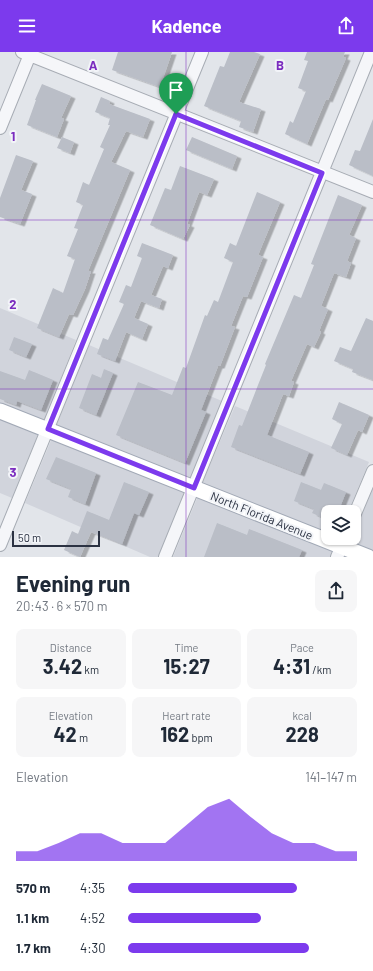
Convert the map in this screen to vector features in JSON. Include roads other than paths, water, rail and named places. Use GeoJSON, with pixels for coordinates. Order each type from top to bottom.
{"type":"FeatureCollection","features":[{"type":"Feature","properties":{"kind":"main road","name":"North Florida Avenue"},"geometry":{"type":"LineString","coordinates":[[0,410],[368,557]]}},
{"type":"Feature","properties":{"kind":"street"},"geometry":{"type":"LineString","coordinates":[[0,545],[202,52]]}},
{"type":"Feature","properties":{"kind":"street"},"geometry":{"type":"LineString","coordinates":[[165,557],[371,52]]}},
{"type":"Feature","properties":{"kind":"street"},"geometry":{"type":"LineString","coordinates":[[0,128],[28,53],[322,173],[373,192]]}},
{"type":"Feature","properties":{"kind":"street"},"geometry":{"type":"LineString","coordinates":[[359,505],[373,471]]}}]}
